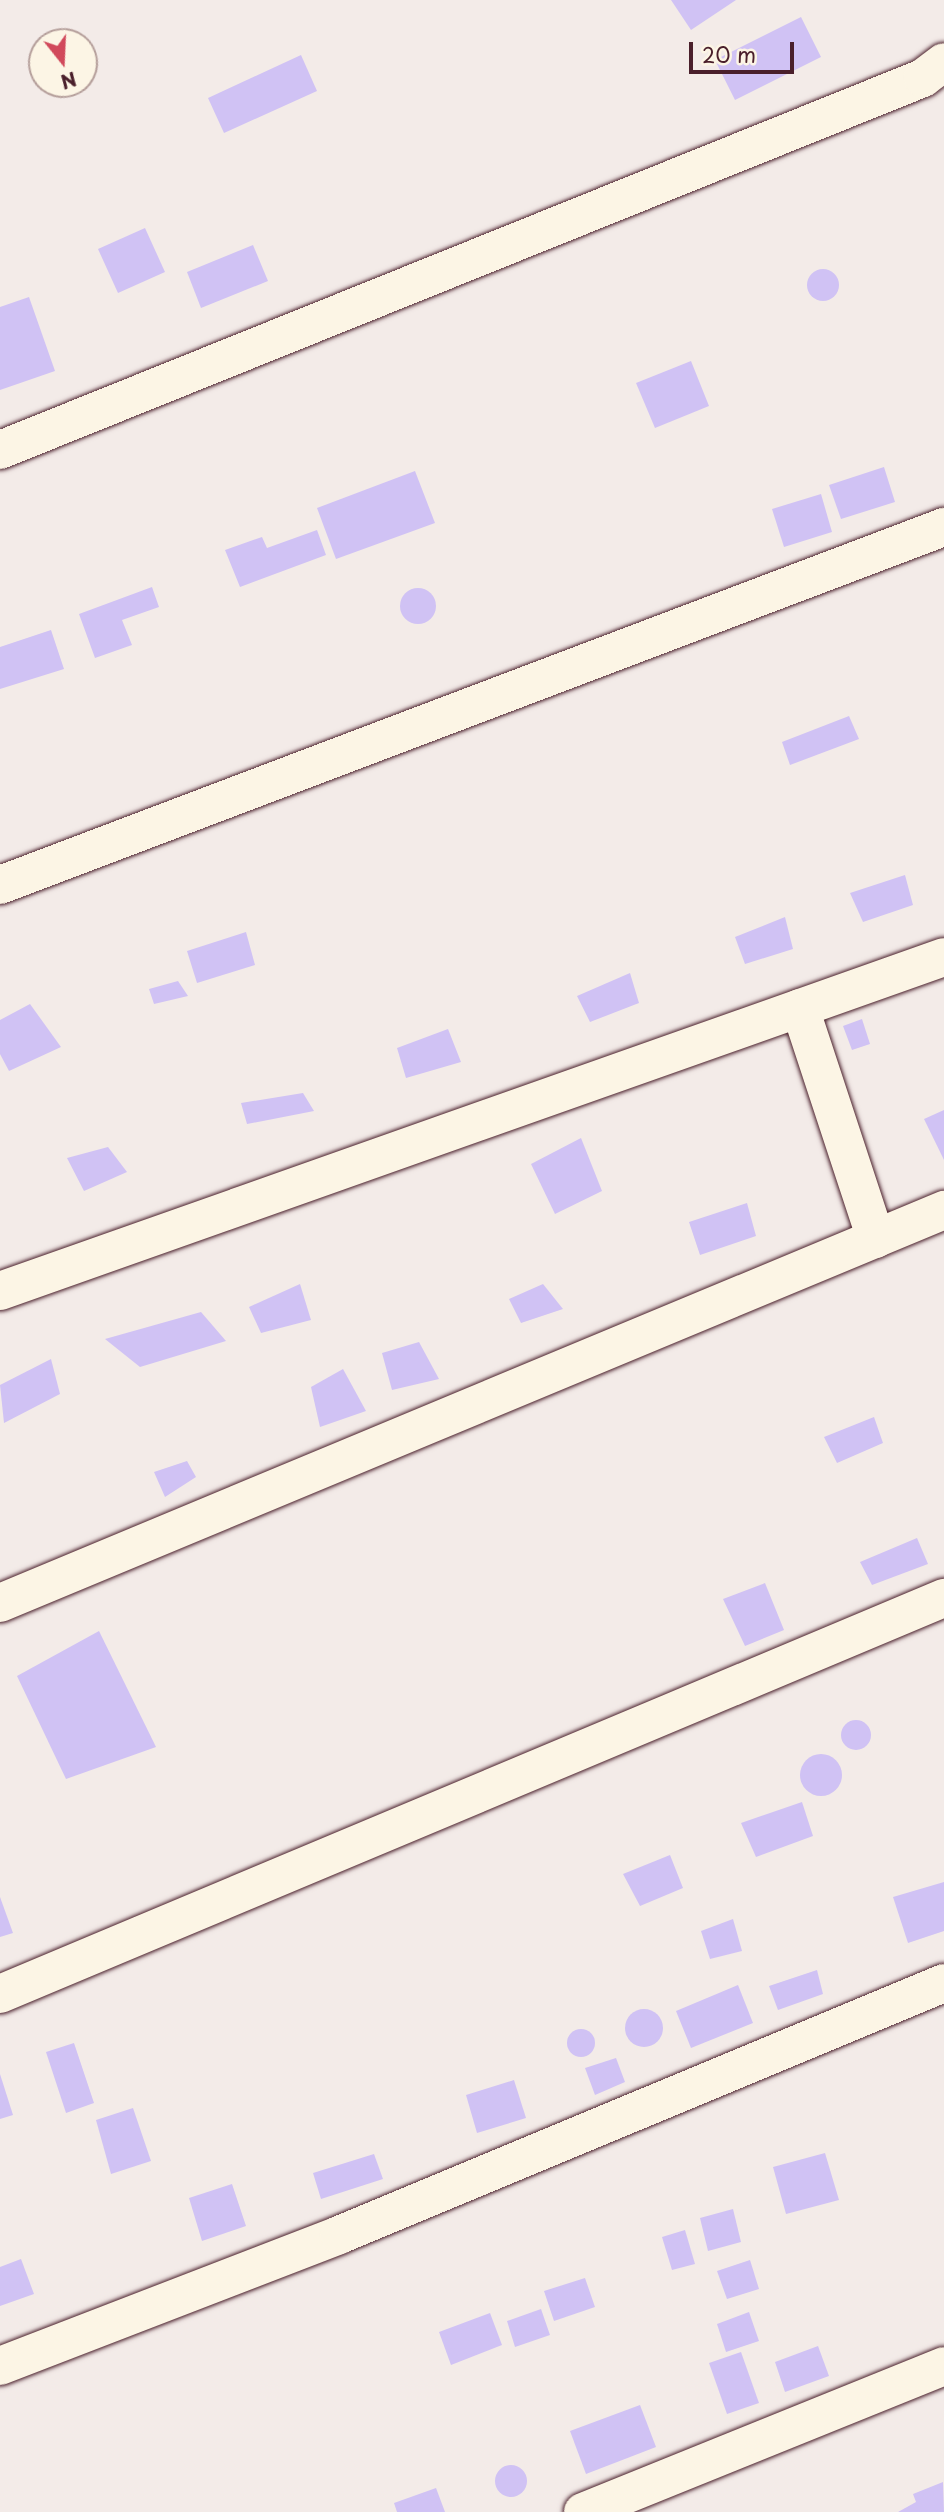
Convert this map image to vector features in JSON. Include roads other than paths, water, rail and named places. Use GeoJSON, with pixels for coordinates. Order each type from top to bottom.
{"type":"FeatureCollection","features":[{"type":"Feature","properties":{"kind":"street"},"geometry":{"type":"LineString","coordinates":[[0,450],[923,78],[944,62]]}},
{"type":"Feature","properties":{"kind":"street"},"geometry":{"type":"LineString","coordinates":[[0,885],[944,527]]}},
{"type":"Feature","properties":{"kind":"street"},"geometry":{"type":"LineString","coordinates":[[0,1291],[944,957]]}},
{"type":"Feature","properties":{"kind":"street"},"geometry":{"type":"LineString","coordinates":[[800,1008],[876,1240]]}},
{"type":"Feature","properties":{"kind":"street"},"geometry":{"type":"LineString","coordinates":[[0,1603],[944,1210]]}},
{"type":"Feature","properties":{"kind":"street"},"geometry":{"type":"LineString","coordinates":[[0,1994],[944,1598]]}},
{"type":"Feature","properties":{"kind":"street"},"geometry":{"type":"LineString","coordinates":[[0,2366],[339,2235],[944,1983]]}},
{"type":"Feature","properties":{"kind":"street"},"geometry":{"type":"LineString","coordinates":[[583,2512],[944,2366]]}}]}
